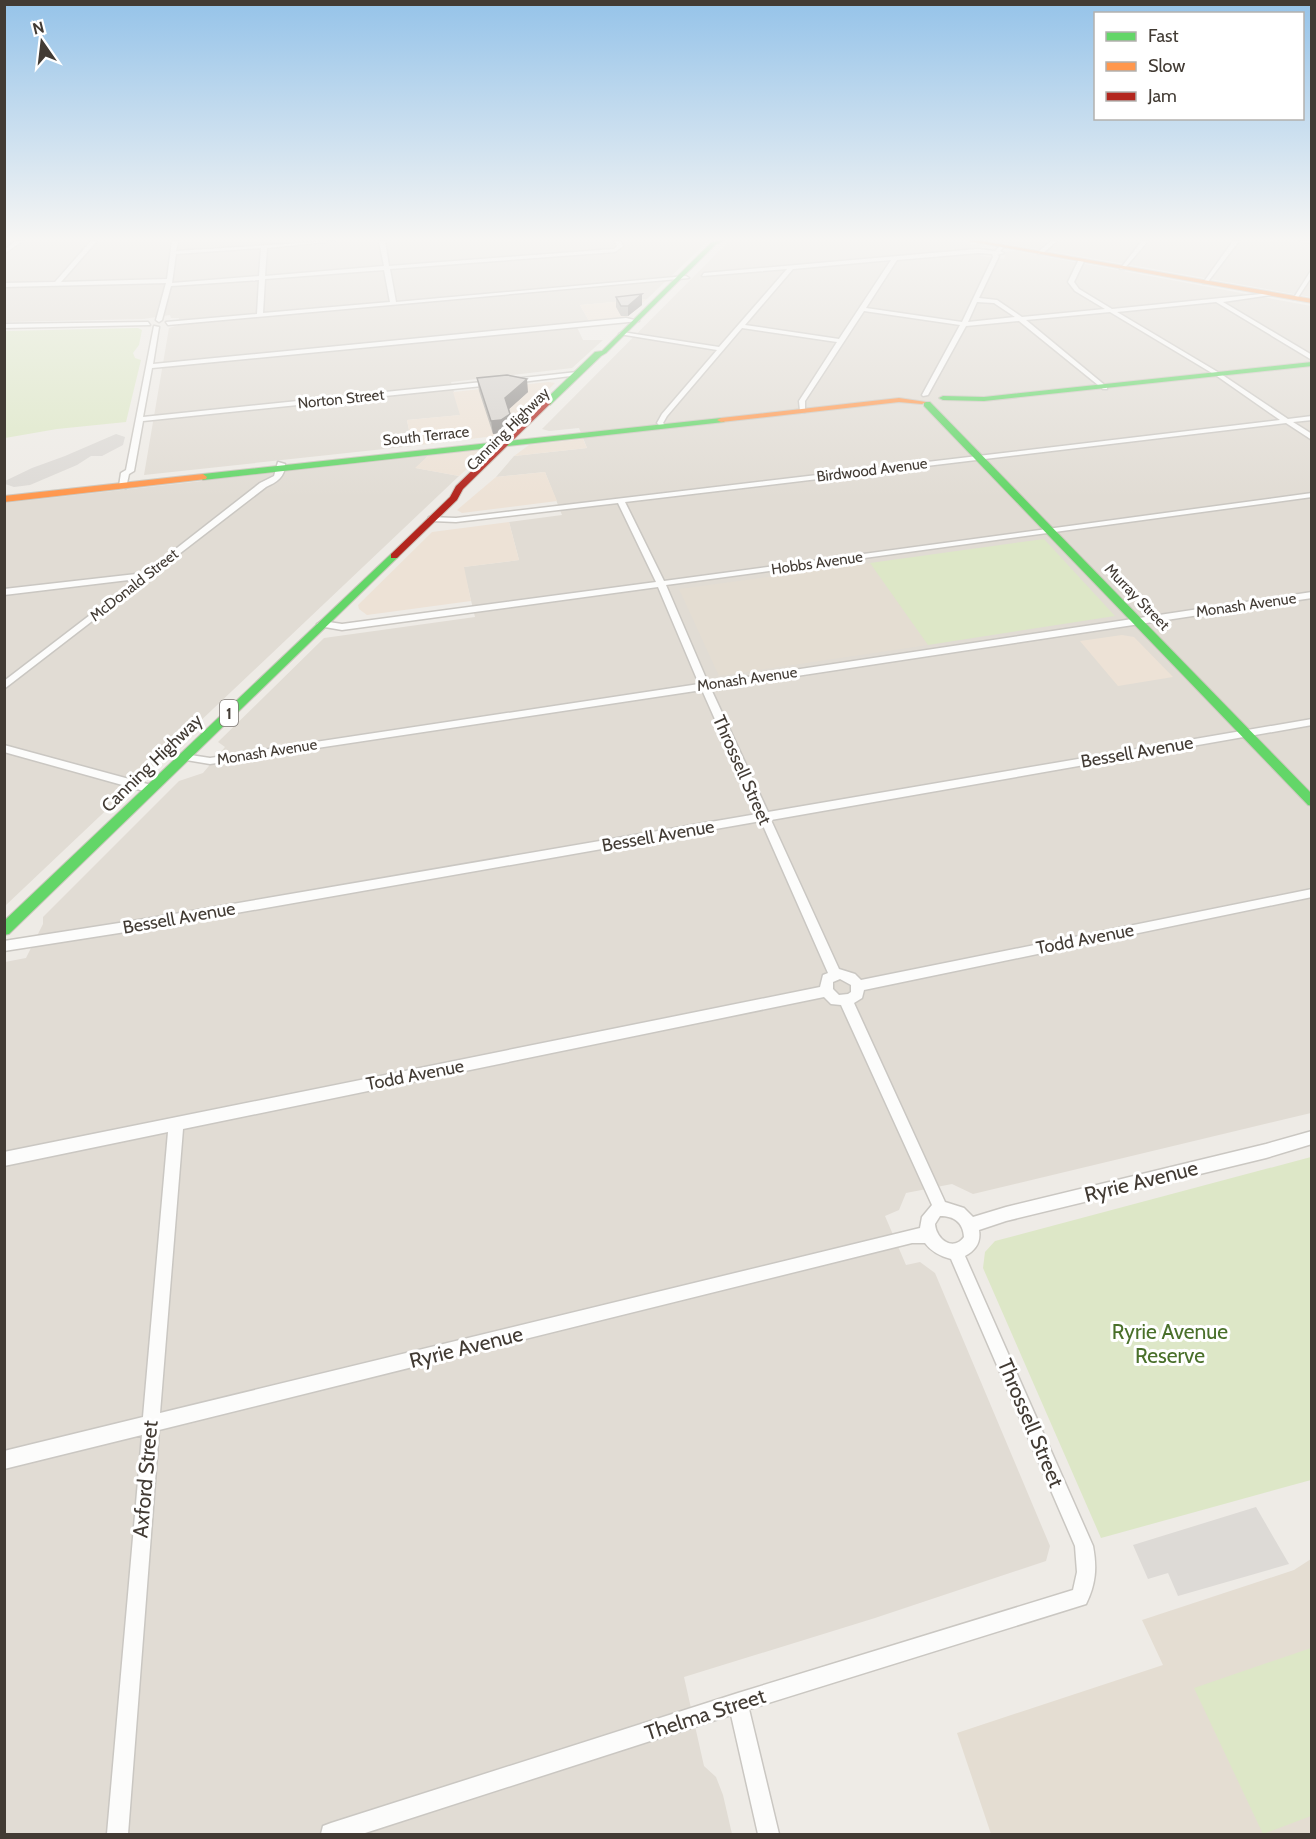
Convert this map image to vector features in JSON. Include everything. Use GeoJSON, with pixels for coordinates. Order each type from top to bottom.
{"type":"FeatureCollection","features":[{"type":"Feature","properties":{"kind":"main road","name":"Canning Highway"},"geometry":{"type":"LineString","coordinates":[[4,930],[454,498],[471,490],[574,376],[630,327]]}},
{"type":"Feature","properties":{"kind":"main road","name":"Canning Highway"},"geometry":{"type":"LineString","coordinates":[[514,441],[606,355],[604,352]]}},
{"type":"Feature","properties":{"kind":"main road","name":"South Terrace"},"geometry":{"type":"LineString","coordinates":[[4,497],[128,480],[514,441],[668,421],[899,400],[1052,395],[1311,364]]}},
{"type":"Feature","properties":{"kind":"main road","name":"Murray Street"},"geometry":{"type":"LineString","coordinates":[[933,400],[980,457],[1311,802]]}},
{"type":"Feature","properties":{"kind":"street"},"geometry":{"type":"LineString","coordinates":[[128,480],[149,366],[154,327]]}},
{"type":"Feature","properties":{"kind":"street"},"geometry":{"type":"LineString","coordinates":[[149,366],[559,327]]}},
{"type":"Feature","properties":{"kind":"street"},"geometry":{"type":"LineString","coordinates":[[630,327],[721,349]]}},
{"type":"Feature","properties":{"kind":"street"},"geometry":{"type":"LineString","coordinates":[[668,421],[739,327]]}},
{"type":"Feature","properties":{"kind":"street"},"geometry":{"type":"LineString","coordinates":[[745,327],[840,341]]}},
{"type":"Feature","properties":{"kind":"street"},"geometry":{"type":"LineString","coordinates":[[807,407],[840,341],[850,327]]}},
{"type":"Feature","properties":{"kind":"street"},"geometry":{"type":"LineString","coordinates":[[933,400],[963,327]]}},
{"type":"Feature","properties":{"kind":"street"},"geometry":{"type":"LineString","coordinates":[[1031,327],[1104,387]]}},
{"type":"Feature","properties":{"kind":"street"},"geometry":{"type":"LineString","coordinates":[[1138,327],[1218,375],[1311,438]]}},
{"type":"Feature","properties":{"kind":"street"},"geometry":{"type":"LineString","coordinates":[[1260,327],[1311,358]]}},
{"type":"Feature","properties":{"kind":"street"},"geometry":{"type":"LineString","coordinates":[[508,381],[574,376]]}},
{"type":"Feature","properties":{"kind":"street","name":"Norton Street"},"geometry":{"type":"LineString","coordinates":[[140,419],[497,382]]}},
{"type":"Feature","properties":{"kind":"street","name":"Birdwood Avenue"},"geometry":{"type":"LineString","coordinates":[[432,519],[456,520],[1311,418]]}},
{"type":"Feature","properties":{"kind":"street"},"geometry":{"type":"LineString","coordinates":[[263,484],[274,467]]}},
{"type":"Feature","properties":{"kind":"street","name":"McDonald Street"},"geometry":{"type":"LineString","coordinates":[[4,686],[263,484],[280,476],[274,467]]}},
{"type":"Feature","properties":{"kind":"street","name":"Hobbs Avenue"},"geometry":{"type":"LineString","coordinates":[[322,624],[342,627],[1311,495]]}},
{"type":"Feature","properties":{"kind":"street","name":"Throssell Street"},"geometry":{"type":"LineString","coordinates":[[620,500],[661,583],[763,817],[835,974]]}},
{"type":"Feature","properties":{"kind":"street"},"geometry":{"type":"LineString","coordinates":[[4,592],[147,575]]}},
{"type":"Feature","properties":{"kind":"street","name":"Monash Avenue"},"geometry":{"type":"LineString","coordinates":[[184,757],[210,761],[1311,595]]}},
{"type":"Feature","properties":{"kind":"street","name":"Bessell Avenue"},"geometry":{"type":"LineString","coordinates":[[4,946],[151,923],[1311,722]]}},
{"type":"Feature","properties":{"kind":"street"},"geometry":{"type":"LineString","coordinates":[[4,748],[151,789]]}},
{"type":"Feature","properties":{"kind":"street","name":"Todd Avenue"},"geometry":{"type":"LineString","coordinates":[[858,986],[1311,893]]}},
{"type":"Feature","properties":{"kind":"street"},"geometry":{"type":"LineString","coordinates":[[835,974],[849,976],[858,986],[857,994],[846,1001],[836,1000],[826,991],[825,982],[835,974]]}},
{"type":"Feature","properties":{"kind":"street","name":"Todd Avenue"},"geometry":{"type":"LineString","coordinates":[[4,1159],[826,991]]}},
{"type":"Feature","properties":{"kind":"street"},"geometry":{"type":"LineString","coordinates":[[846,1001],[941,1209]]}},
{"type":"Feature","properties":{"kind":"street","name":"Axford Street"},"geometry":{"type":"LineString","coordinates":[[117,1834],[176,1124]]}},
{"type":"Feature","properties":{"kind":"street","name":"Ryrie Avenue"},"geometry":{"type":"LineString","coordinates":[[970,1224],[1266,1151],[1311,1137]]}},
{"type":"Feature","properties":{"kind":"street"},"geometry":{"type":"LineString","coordinates":[[941,1209],[961,1214],[970,1224],[972,1239],[964,1250],[957,1252],[943,1250],[928,1235],[927,1222],[930,1216],[941,1209]]}},
{"type":"Feature","properties":{"kind":"street","name":"Ryrie Avenue"},"geometry":{"type":"LineString","coordinates":[[4,1460],[912,1236],[928,1235]]}},
{"type":"Feature","properties":{"kind":"street","name":"Throssell Street"},"geometry":{"type":"LineString","coordinates":[[957,1252],[1084,1546],[1088,1564],[1087,1579],[1079,1597]]}},
{"type":"Feature","properties":{"kind":"street","name":"Thelma Street"},"geometry":{"type":"LineString","coordinates":[[331,1834],[738,1703],[1079,1597]]}},
{"type":"Feature","properties":{"kind":"street"},"geometry":{"type":"LineString","coordinates":[[738,1703],[770,1834]]}},
{"type":"Feature","properties":{"kind":"shaded area"},"geometry":{"type":"Polygon","coordinates":[[[577,327],[583,340],[603,340],[572,368],[451,382],[461,415],[407,420],[412,446],[144,475],[169,328],[577,327]]]}},
{"type":"Feature","properties":{"kind":"shaded area"},"geometry":{"type":"Polygon","coordinates":[[[644,327],[1311,327],[1311,1113],[973,1194],[952,1184],[906,1193],[899,1210],[885,1216],[906,1265],[920,1262],[935,1273],[1050,1546],[1046,1561],[875,1618],[684,1677],[704,1766],[716,1777],[723,1795],[732,1834],[5,1834],[5,962],[26,958],[43,924],[43,917],[179,781],[203,773],[225,747],[218,742],[324,638],[475,617],[463,567],[519,560],[509,522],[562,515],[545,472],[496,477],[514,456],[587,448],[579,428],[549,431],[542,429],[644,327]]]}},
{"type":"Feature","properties":{"kind":"shaded area"},"geometry":{"type":"Polygon","coordinates":[[[555,383],[503,435],[412,446],[407,420],[460,415],[453,392],[555,383]]]}},
{"type":"Feature","properties":{"kind":"shaded area"},"geometry":{"type":"Polygon","coordinates":[[[116,434],[125,437],[123,445],[102,456],[91,456],[77,465],[30,485],[14,487],[5,484],[5,481],[32,468],[116,434]]]}},
{"type":"Feature","properties":{"kind":"shaded area"},"geometry":{"type":"Polygon","coordinates":[[[583,439],[587,448],[514,456],[529,445],[583,439]]]}},
{"type":"Feature","properties":{"kind":"shaded area"},"geometry":{"type":"Polygon","coordinates":[[[477,450],[484,454],[459,476],[415,468],[428,456],[477,450]]]}},
{"type":"Feature","properties":{"kind":"shaded area"},"geometry":{"type":"Polygon","coordinates":[[[428,456],[416,468],[459,476],[5,906],[5,503],[428,456]]]}},
{"type":"Feature","properties":{"kind":"shaded area"},"geometry":{"type":"Polygon","coordinates":[[[545,472],[557,501],[462,513],[457,510],[496,477],[545,472]]]}},
{"type":"Feature","properties":{"kind":"shaded area"},"geometry":{"type":"Polygon","coordinates":[[[509,522],[519,560],[464,567],[471,601],[367,615],[359,609],[358,605],[432,532],[509,522]]]}},
{"type":"Feature","properties":{"kind":"shaded area"},"geometry":{"type":"Polygon","coordinates":[[[870,563],[928,645],[719,676],[679,589],[870,563]]]}},
{"type":"Feature","properties":{"kind":"shaded area"},"geometry":{"type":"Polygon","coordinates":[[[1122,635],[1134,637],[1173,677],[1118,686],[1080,641],[1122,635]]]}},
{"type":"Feature","properties":{"kind":"shaded area"},"geometry":{"type":"Polygon","coordinates":[[[1256,1507],[1289,1564],[1178,1596],[1168,1573],[1148,1579],[1133,1545],[1256,1507]]]}},
{"type":"Feature","properties":{"kind":"shaded area"},"geometry":{"type":"Polygon","coordinates":[[[1311,1559],[1311,1834],[991,1834],[957,1733],[1163,1665],[1142,1620],[1294,1570],[1311,1559]]]}},
{"type":"Feature","properties":{"kind":"green space"},"geometry":{"type":"Polygon","coordinates":[[[138,328],[142,330],[139,345],[133,353],[135,358],[141,360],[126,422],[57,429],[5,438],[5,331],[138,328]]]}},
{"type":"Feature","properties":{"kind":"green space"},"geometry":{"type":"Polygon","coordinates":[[[1044,539],[1115,616],[928,645],[870,563],[1044,539]]]}},
{"type":"Feature","properties":{"kind":"green space","name":"Ryrie Avenue Reserve"},"geometry":{"type":"Polygon","coordinates":[[[1311,1157],[1311,1480],[1101,1538],[983,1268],[985,1252],[995,1241],[1311,1157]]]}},
{"type":"Feature","properties":{"kind":"green space"},"geometry":{"type":"Polygon","coordinates":[[[1311,1648],[1311,1816],[1263,1834],[1194,1688],[1311,1648]]]}},
{"type":"Feature","properties":{"kind":"building"},"geometry":{"type":"Polygon","coordinates":[[[507,375],[527,379],[505,398],[510,414],[501,420],[491,421],[477,378],[507,375]]]}},
{"type":"Feature","properties":{"kind":"traffic: fast"},"geometry":{"type":"LineString","coordinates":[[547,403],[629,327]]}},
{"type":"Feature","properties":{"kind":"traffic: fast"},"geometry":{"type":"LineString","coordinates":[[943,398],[984,399],[1312,364]]}},
{"type":"Feature","properties":{"kind":"traffic: fast"},"geometry":{"type":"LineString","coordinates":[[927,404],[1312,802]]}},
{"type":"Feature","properties":{"kind":"traffic: fast"},"geometry":{"type":"LineString","coordinates":[[203,477],[721,420]]}},
{"type":"Feature","properties":{"kind":"traffic: fast"},"geometry":{"type":"LineString","coordinates":[[4,930],[394,556]]}},
{"type":"Feature","properties":{"kind":"traffic: slow"},"geometry":{"type":"LineString","coordinates":[[721,420],[899,400],[922,402]]}},
{"type":"Feature","properties":{"kind":"traffic: slow"},"geometry":{"type":"LineString","coordinates":[[4,499],[203,477]]}},
{"type":"Feature","properties":{"kind":"traffic: jam"},"geometry":{"type":"LineString","coordinates":[[394,556],[454,498],[459,488],[547,403]]}}]}
